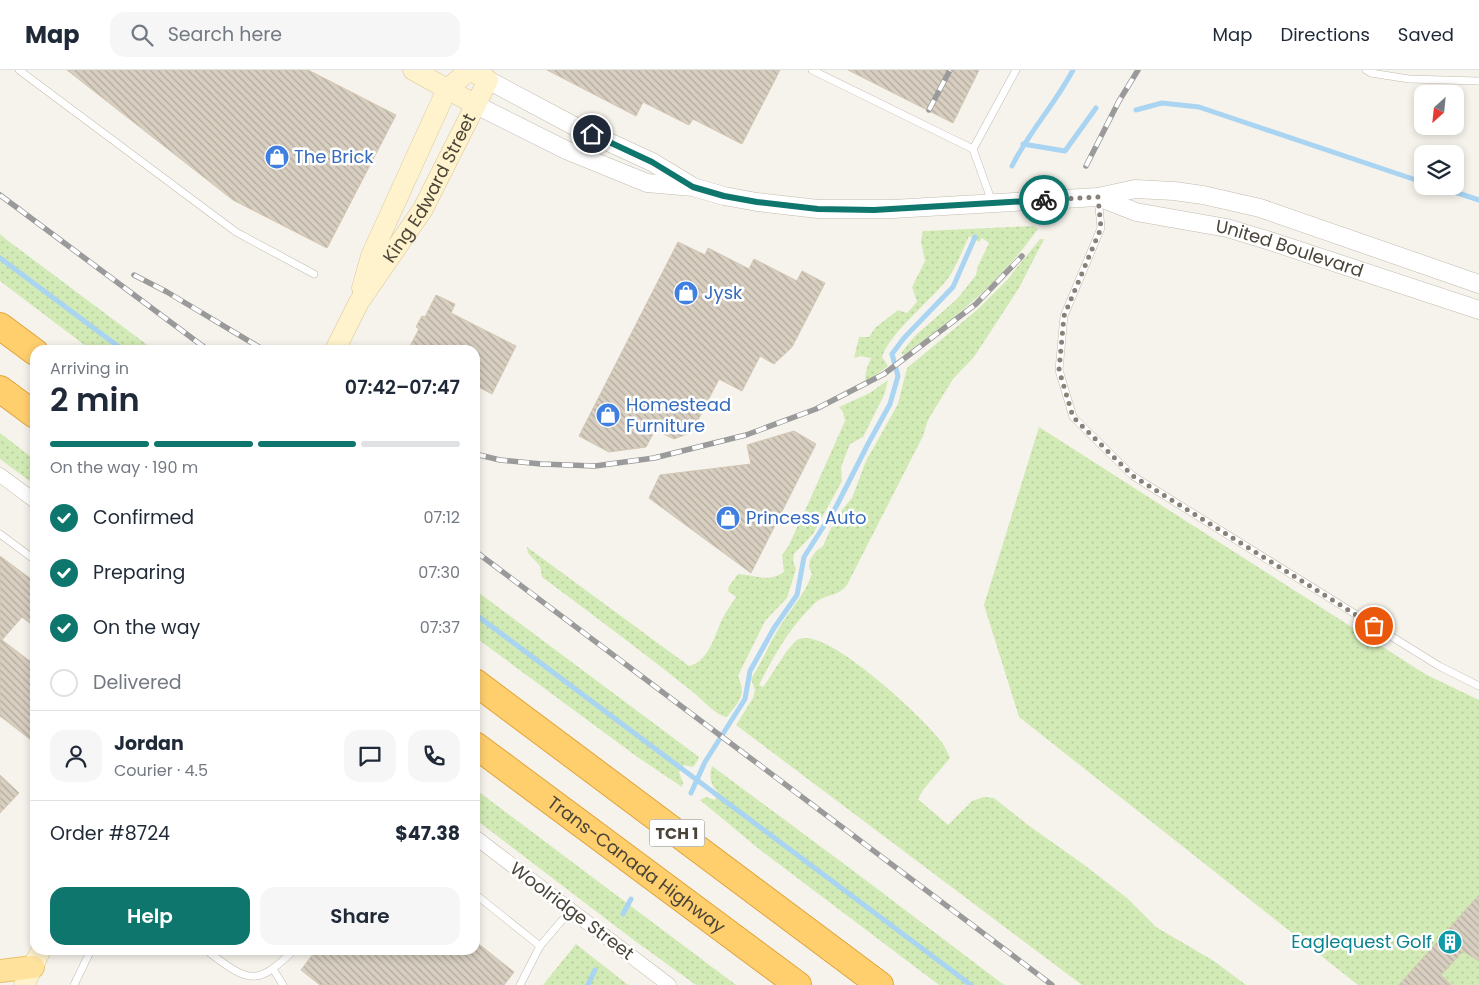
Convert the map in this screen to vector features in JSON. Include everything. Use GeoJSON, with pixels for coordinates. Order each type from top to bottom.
{"type":"FeatureCollection","features":[{"type":"Feature","properties":{"kind":"highway"},"geometry":{"type":"LineString","coordinates":[[0,326],[30,348]]}},
{"type":"Feature","properties":{"kind":"highway"},"geometry":{"type":"LineString","coordinates":[[0,389],[30,411]]}},
{"type":"Feature","properties":{"kind":"highway","name":"TCH 1"},"geometry":{"type":"LineString","coordinates":[[480,686],[880,985]]}},
{"type":"Feature","properties":{"kind":"highway","name":"Trans-Canada Highway"},"geometry":{"type":"LineString","coordinates":[[480,748],[798,985]]}},
{"type":"Feature","properties":{"kind":"main road","name":"United Boulevard"},"geometry":{"type":"LineString","coordinates":[[413,70],[476,105]]}},
{"type":"Feature","properties":{"kind":"main road","name":"United Boulevard"},"geometry":{"type":"LineString","coordinates":[[469,70],[490,75]]}},
{"type":"Feature","properties":{"kind":"main road","name":"King Edward Street"},"geometry":{"type":"LineString","coordinates":[[359,302],[370,256],[447,89],[469,70]]}},
{"type":"Feature","properties":{"kind":"main road","name":"King Edward Street"},"geometry":{"type":"LineString","coordinates":[[338,345],[359,302],[423,209],[490,75]]}},
{"type":"Feature","properties":{"kind":"main road"},"geometry":{"type":"LineString","coordinates":[[0,971],[29,974]]}},
{"type":"Feature","properties":{"kind":"street","name":"United Boulevard"},"geometry":{"type":"LineString","coordinates":[[490,75],[576,127],[652,162],[693,187]]}},
{"type":"Feature","properties":{"kind":"street","name":"United Boulevard"},"geometry":{"type":"LineString","coordinates":[[476,105],[566,150],[647,183],[693,187],[724,196],[757,202],[818,209],[893,209],[1098,197],[1135,189],[1152,189],[1230,201],[1290,218],[1479,284]]}},
{"type":"Feature","properties":{"kind":"street","name":"United Boulevard"},"geometry":{"type":"LineString","coordinates":[[1098,197],[1136,212],[1226,228],[1270,240],[1479,310]]}},
{"type":"Feature","properties":{"kind":"street"},"geometry":{"type":"LineString","coordinates":[[0,475],[30,497]]}},
{"type":"Feature","properties":{"kind":"street","name":"Woolridge Street"},"geometry":{"type":"LineString","coordinates":[[480,841],[669,985]]}},
{"type":"Feature","properties":{"kind":"lane"},"geometry":{"type":"LineString","coordinates":[[19,70],[236,232],[314,274]]}},
{"type":"Feature","properties":{"kind":"lane"},"geometry":{"type":"LineString","coordinates":[[812,70],[973,149],[992,203]]}},
{"type":"Feature","properties":{"kind":"lane"},"geometry":{"type":"LineString","coordinates":[[973,149],[1016,70]]}},
{"type":"Feature","properties":{"kind":"lane"},"geometry":{"type":"LineString","coordinates":[[1366,70],[1371,73],[1409,79],[1479,81]]}},
{"type":"Feature","properties":{"kind":"lane"},"geometry":{"type":"LineString","coordinates":[[1098,197],[1101,228],[1064,316],[1059,370],[1073,417],[1133,476],[1439,666],[1479,686]]}},
{"type":"Feature","properties":{"kind":"lane"},"geometry":{"type":"LineString","coordinates":[[0,534],[30,556]]}},
{"type":"Feature","properties":{"kind":"lane"},"geometry":{"type":"LineString","coordinates":[[480,898],[540,946]]}},
{"type":"Feature","properties":{"kind":"lane"},"geometry":{"type":"LineString","coordinates":[[520,985],[540,946],[570,910]]}},
{"type":"Feature","properties":{"kind":"lane"},"geometry":{"type":"LineString","coordinates":[[74,985],[89,955]]}},
{"type":"Feature","properties":{"kind":"lane"},"geometry":{"type":"LineString","coordinates":[[213,955],[242,978],[252,982],[264,980],[275,972],[290,955]]}},
{"type":"Feature","properties":{"kind":"lane"},"geometry":{"type":"LineString","coordinates":[[275,972],[283,985]]}},
{"type":"Feature","properties":{"kind":"green space"},"geometry":{"type":"Polygon","coordinates":[[[1033,226],[1038,229],[989,286],[962,310],[904,355],[901,353],[915,336],[958,298],[976,275],[978,266],[989,243],[982,238],[979,242],[969,236],[950,276],[901,328],[886,348],[882,357],[888,366],[867,382],[867,367],[871,358],[860,356],[854,358],[859,337],[869,337],[875,328],[898,310],[907,313],[917,302],[912,287],[925,261],[921,241],[923,231],[1033,226]]]}},
{"type":"Feature","properties":{"kind":"green space"},"geometry":{"type":"Polygon","coordinates":[[[0,234],[147,345],[84,345],[0,281],[0,234]]]}},
{"type":"Feature","properties":{"kind":"green space"},"geometry":{"type":"Polygon","coordinates":[[[1040,239],[1044,239],[1019,288],[974,357],[953,379],[928,420],[923,436],[847,585],[839,592],[822,598],[797,622],[783,642],[759,685],[763,687],[786,653],[799,639],[813,639],[831,647],[852,660],[896,695],[942,743],[950,758],[923,790],[918,799],[948,825],[972,801],[984,797],[994,798],[1127,898],[1156,927],[1214,961],[1246,985],[1082,985],[736,725],[753,698],[755,690],[751,679],[777,631],[809,582],[812,574],[809,567],[810,560],[816,551],[823,546],[831,528],[838,523],[842,510],[852,498],[866,461],[898,404],[907,368],[977,310],[1007,280],[1040,239]]]}},
{"type":"Feature","properties":{"kind":"green space"},"geometry":{"type":"Polygon","coordinates":[[[888,380],[884,395],[863,437],[850,444],[841,467],[842,481],[813,534],[794,554],[793,561],[796,569],[787,598],[765,621],[738,676],[742,694],[727,717],[714,710],[656,663],[542,577],[540,566],[528,553],[527,547],[689,666],[695,664],[701,660],[709,649],[723,617],[736,597],[728,591],[729,586],[738,574],[767,578],[784,572],[782,555],[788,547],[845,421],[843,412],[839,407],[870,393],[888,380]]]}},
{"type":"Feature","properties":{"kind":"green space","name":"Eaglequest Golf"},"geometry":{"type":"Polygon","coordinates":[[[1039,427],[1425,674],[1479,700],[1479,985],[1358,985],[1019,717],[984,605],[1039,427]]]}},
{"type":"Feature","properties":{"kind":"green space"},"geometry":{"type":"Polygon","coordinates":[[[0,433],[30,456],[30,481],[0,459],[0,433]]]}},
{"type":"Feature","properties":{"kind":"green space"},"geometry":{"type":"Polygon","coordinates":[[[480,594],[699,757],[695,765],[692,767],[684,765],[679,772],[683,783],[682,787],[636,756],[480,641],[480,594]]]}},
{"type":"Feature","properties":{"kind":"green space"},"geometry":{"type":"Polygon","coordinates":[[[712,766],[1004,985],[939,985],[759,849],[700,800],[706,797],[715,800],[718,792],[711,780],[712,766]]]}},
{"type":"Feature","properties":{"kind":"green space"},"geometry":{"type":"Polygon","coordinates":[[[480,793],[736,985],[696,985],[480,823],[480,793]]]}},
{"type":"Feature","properties":{"kind":"green space"},"geometry":{"type":"Polygon","coordinates":[[[576,944],[628,985],[543,985],[576,944]]]}},
{"type":"Feature","properties":{"kind":"building","name":"The Brick"},"geometry":{"type":"Polygon","coordinates":[[[67,70],[308,70],[396,115],[327,248],[233,200],[67,70]]]}},
{"type":"Feature","properties":{"kind":"building"},"geometry":{"type":"Polygon","coordinates":[[[547,70],[780,70],[742,144],[693,119],[689,125],[643,102],[636,116],[547,70]]]}},
{"type":"Feature","properties":{"kind":"building"},"geometry":{"type":"Polygon","coordinates":[[[848,70],[979,70],[953,123],[848,70]]]}},
{"type":"Feature","properties":{"kind":"building"},"geometry":{"type":"Polygon","coordinates":[[[678,242],[705,255],[708,248],[749,269],[754,259],[797,281],[802,271],[825,283],[792,347],[774,364],[760,356],[742,391],[719,379],[692,432],[674,439],[655,430],[646,447],[609,452],[579,436],[678,242]]]}},
{"type":"Feature","properties":{"kind":"building"},"geometry":{"type":"Polygon","coordinates":[[[436,295],[455,304],[451,313],[516,346],[492,394],[480,388],[480,345],[411,345],[419,329],[416,327],[422,316],[425,317],[436,295]]]}},
{"type":"Feature","properties":{"kind":"building","name":"Princess Auto"},"geometry":{"type":"Polygon","coordinates":[[[794,431],[816,444],[751,573],[649,498],[660,475],[751,464],[747,445],[794,431]]]}},
{"type":"Feature","properties":{"kind":"building"},"geometry":{"type":"Polygon","coordinates":[[[0,556],[30,578],[30,623],[22,617],[2,640],[30,661],[30,739],[0,716],[0,556]]]}},
{"type":"Feature","properties":{"kind":"building"},"geometry":{"type":"Polygon","coordinates":[[[0,775],[19,793],[0,813],[0,775]]]}},
{"type":"Feature","properties":{"kind":"building","name":"Eaglequest Golf"},"geometry":{"type":"Polygon","coordinates":[[[1479,895],[1479,961],[1463,951],[1441,975],[1451,985],[1399,985],[1479,895]]]}},
{"type":"Feature","properties":{"kind":"building"},"geometry":{"type":"Polygon","coordinates":[[[480,945],[514,972],[504,985],[320,985],[301,970],[312,955],[480,955],[480,945]]]}},
{"type":"Feature","properties":{"kind":"waterway"},"geometry":{"type":"LineString","coordinates":[[1012,166],[1026,141],[1073,70]]}},
{"type":"Feature","properties":{"kind":"waterway"},"geometry":{"type":"LineString","coordinates":[[1136,110],[1162,103],[1199,107],[1414,179]]}},
{"type":"Feature","properties":{"kind":"waterway"},"geometry":{"type":"LineString","coordinates":[[1023,144],[1065,151],[1096,108]]}},
{"type":"Feature","properties":{"kind":"waterway"},"geometry":{"type":"LineString","coordinates":[[1464,195],[1479,200]]}},
{"type":"Feature","properties":{"kind":"waterway"},"geometry":{"type":"LineString","coordinates":[[691,793],[705,762],[745,699],[750,671],[774,628],[797,595],[804,557],[836,507],[890,404],[898,376],[892,354],[904,338],[953,287],[975,237]]}},
{"type":"Feature","properties":{"kind":"waterway"},"geometry":{"type":"LineString","coordinates":[[0,258],[116,345]]}},
{"type":"Feature","properties":{"kind":"waterway"},"geometry":{"type":"LineString","coordinates":[[480,618],[971,985]]}},
{"type":"Feature","properties":{"kind":"waterway"},"geometry":{"type":"LineString","coordinates":[[623,914],[631,899]]}},
{"type":"Feature","properties":{"kind":"waterway"},"geometry":{"type":"LineString","coordinates":[[588,985],[595,970]]}},
{"type":"Feature","properties":{"kind":"railway"},"geometry":{"type":"LineString","coordinates":[[929,110],[950,70]]}},
{"type":"Feature","properties":{"kind":"railway"},"geometry":{"type":"LineString","coordinates":[[1086,166],[1119,101],[1138,70]]}},
{"type":"Feature","properties":{"kind":"railway"},"geometry":{"type":"LineString","coordinates":[[0,195],[201,345]]}},
{"type":"Feature","properties":{"kind":"railway"},"geometry":{"type":"LineString","coordinates":[[480,455],[500,460],[541,464],[595,466],[654,458],[746,435],[816,409],[884,374],[976,304],[1022,256]]}},
{"type":"Feature","properties":{"kind":"railway"},"geometry":{"type":"LineString","coordinates":[[134,275],[167,292],[256,345]]}},
{"type":"Feature","properties":{"kind":"railway"},"geometry":{"type":"LineString","coordinates":[[480,555],[1052,985]]}},
{"type":"Feature","properties":{"kind":"way so far"},"geometry":{"type":"LineString","coordinates":[[1044,200],[1098,197],[1101,228],[1064,316],[1059,370],[1073,417],[1133,476],[1374,626]]}},
{"type":"Feature","properties":{"kind":"place","name":"The Brick"},"geometry":{"type":"Point","coordinates":[277,157]}},
{"type":"Feature","properties":{"kind":"place","name":"Jysk"},"geometry":{"type":"Point","coordinates":[686,293]}},
{"type":"Feature","properties":{"kind":"place","name":"Homestead Furniture"},"geometry":{"type":"Point","coordinates":[608,415]}},
{"type":"Feature","properties":{"kind":"place","name":"Princess Auto"},"geometry":{"type":"Point","coordinates":[728,518]}},
{"type":"Feature","properties":{"kind":"place","name":"Eaglequest Golf"},"geometry":{"type":"Point","coordinates":[1450,942]}},
{"type":"Feature","properties":{"kind":"route"},"geometry":{"type":"LineString","coordinates":[[592,134],[652,162],[693,187],[724,196],[757,202],[818,209],[874,210],[1044,200]]}}]}
